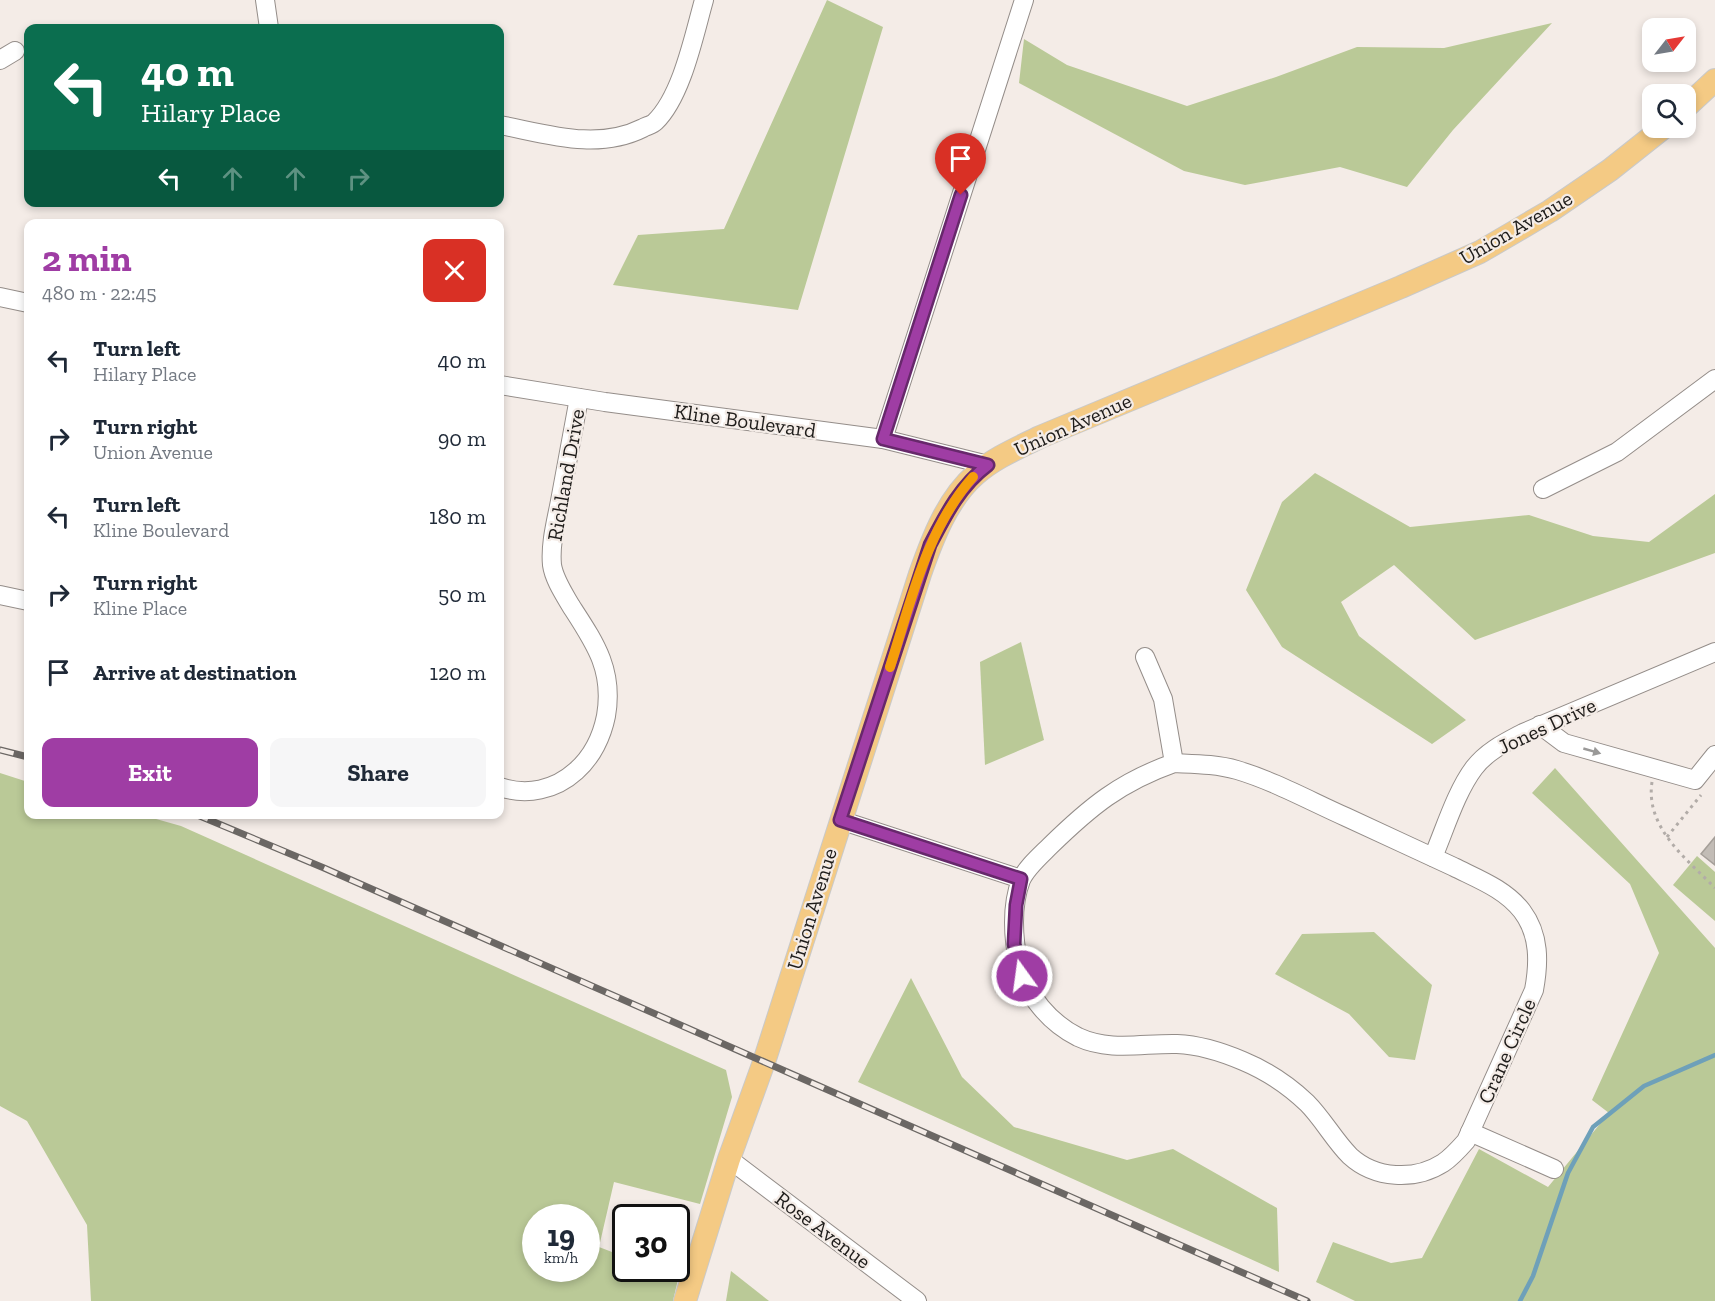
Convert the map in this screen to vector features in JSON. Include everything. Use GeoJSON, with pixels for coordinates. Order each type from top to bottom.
{"type":"FeatureCollection","features":[{"type":"Feature","properties":{"kind":"main road"},"geometry":{"type":"LineString","coordinates":[[1696,98],[1715,80]]}},
{"type":"Feature","properties":{"kind":"main road","name":"Union Avenue"},"geometry":{"type":"LineString","coordinates":[[685,1301],[729,1159],[764,1062],[930,545],[950,507],[962,490],[975,475],[988,465],[1040,437],[1480,252],[1567,199],[1610,170],[1650,138]]}},
{"type":"Feature","properties":{"kind":"street"},"geometry":{"type":"LineString","coordinates":[[265,0],[268,24]]}},
{"type":"Feature","properties":{"kind":"street"},"geometry":{"type":"LineString","coordinates":[[504,126],[590,140],[626,135],[654,123],[675,92],[704,0]]}},
{"type":"Feature","properties":{"kind":"street"},"geometry":{"type":"LineString","coordinates":[[883,439],[1024,0]]}},
{"type":"Feature","properties":{"kind":"street"},"geometry":{"type":"LineString","coordinates":[[0,297],[24,302]]}},
{"type":"Feature","properties":{"kind":"street"},"geometry":{"type":"LineString","coordinates":[[1543,489],[1617,452],[1715,379]]}},
{"type":"Feature","properties":{"kind":"street","name":"Kline Boulevard"},"geometry":{"type":"LineString","coordinates":[[504,386],[883,439],[988,465]]}},
{"type":"Feature","properties":{"kind":"street","name":"Richland Drive"},"geometry":{"type":"LineString","coordinates":[[504,788],[533,791],[549,788],[564,781],[591,753],[605,724],[609,691],[603,659],[563,592],[552,566],[553,538],[579,398]]}},
{"type":"Feature","properties":{"kind":"street"},"geometry":{"type":"LineString","coordinates":[[0,595],[24,600]]}},
{"type":"Feature","properties":{"kind":"street","name":"Jones Drive"},"geometry":{"type":"LineString","coordinates":[[1433,857],[1464,783],[1475,766],[1496,747],[1540,725],[1715,652]]}},
{"type":"Feature","properties":{"kind":"street"},"geometry":{"type":"LineString","coordinates":[[1145,657],[1163,699],[1174,763]]}},
{"type":"Feature","properties":{"kind":"street"},"geometry":{"type":"LineString","coordinates":[[1540,725],[1564,743],[1695,780],[1715,755]]}},
{"type":"Feature","properties":{"kind":"street","name":"Crane Circle"},"geometry":{"type":"LineString","coordinates":[[1174,763],[1218,766],[1257,777],[1433,857],[1493,887],[1508,897],[1526,917],[1538,950],[1534,990],[1470,1132],[1455,1153],[1443,1163],[1413,1174],[1397,1175],[1381,1172],[1352,1158],[1307,1103],[1290,1088],[1272,1075],[1246,1062],[1201,1047],[1179,1044],[1115,1046],[1095,1044],[1077,1036],[1054,1021],[1035,1001],[1022,976],[1014,944],[1016,905],[1021,879],[1038,858],[1076,821],[1118,788],[1148,772],[1174,763]]}},
{"type":"Feature","properties":{"kind":"street"},"geometry":{"type":"LineString","coordinates":[[840,820],[1021,879]]}},
{"type":"Feature","properties":{"kind":"street"},"geometry":{"type":"LineString","coordinates":[[1470,1132],[1554,1169]]}},
{"type":"Feature","properties":{"kind":"street","name":"Rose Avenue"},"geometry":{"type":"LineString","coordinates":[[729,1159],[917,1301]]}},
{"type":"Feature","properties":{"kind":"path"},"geometry":{"type":"LineString","coordinates":[[1654,768],[1652,802],[1654,812],[1666,837],[1715,888]]}},
{"type":"Feature","properties":{"kind":"path"},"geometry":{"type":"LineString","coordinates":[[1666,837],[1701,795]]}},
{"type":"Feature","properties":{"kind":"green space"},"geometry":{"type":"Polygon","coordinates":[[[827,0],[883,27],[798,310],[613,285],[638,235],[724,229],[827,0]]]}},
{"type":"Feature","properties":{"kind":"green space"},"geometry":{"type":"Polygon","coordinates":[[[1552,23],[1453,130],[1407,187],[1340,167],[1245,185],[1184,171],[1019,83],[1024,39],[1067,65],[1187,106],[1357,47],[1444,48],[1552,23]]]}},
{"type":"Feature","properties":{"kind":"green space"},"geometry":{"type":"Polygon","coordinates":[[[1315,473],[1410,527],[1529,515],[1593,536],[1649,542],[1715,494],[1715,553],[1475,640],[1394,565],[1341,602],[1359,636],[1466,720],[1432,744],[1282,647],[1246,590],[1282,502],[1315,473]]]}},
{"type":"Feature","properties":{"kind":"green space"},"geometry":{"type":"Polygon","coordinates":[[[1021,642],[1044,740],[985,765],[980,662],[1021,642]]]}},
{"type":"Feature","properties":{"kind":"green space"},"geometry":{"type":"Polygon","coordinates":[[[1555,768],[1715,948],[1715,1301],[1355,1301],[1316,1282],[1333,1242],[1391,1263],[1422,1258],[1479,1149],[1548,1187],[1609,1113],[1592,1100],[1659,953],[1630,884],[1532,793],[1555,768]]]}},
{"type":"Feature","properties":{"kind":"green space"},"geometry":{"type":"Polygon","coordinates":[[[0,773],[24,781],[24,819],[156,819],[181,826],[726,1070],[732,1097],[700,1204],[614,1182],[600,1243],[600,1204],[522,1204],[522,1282],[600,1282],[600,1247],[612,1252],[612,1282],[677,1282],[673,1301],[91,1301],[87,1225],[27,1121],[0,1106],[0,773]]]}},
{"type":"Feature","properties":{"kind":"green space"},"geometry":{"type":"Polygon","coordinates":[[[1697,856],[1715,872],[1715,921],[1673,885],[1697,856]]]}},
{"type":"Feature","properties":{"kind":"green space"},"geometry":{"type":"Polygon","coordinates":[[[1374,932],[1432,985],[1415,1060],[1389,1057],[1349,1014],[1275,974],[1302,934],[1374,932]]]}},
{"type":"Feature","properties":{"kind":"green space"},"geometry":{"type":"Polygon","coordinates":[[[911,978],[962,1077],[1014,1127],[1127,1160],[1173,1149],[1277,1208],[1279,1272],[858,1082],[911,978]]]}},
{"type":"Feature","properties":{"kind":"green space"},"geometry":{"type":"Polygon","coordinates":[[[731,1271],[769,1301],[726,1301],[731,1271]]]}},
{"type":"Feature","properties":{"kind":"building"},"geometry":{"type":"Polygon","coordinates":[[[1715,837],[1715,865],[1701,854],[1715,837]]]}},
{"type":"Feature","properties":{"kind":"waterway"},"geometry":{"type":"LineString","coordinates":[[1520,1301],[1533,1276],[1568,1173],[1593,1127],[1644,1086],[1715,1055]]}},
{"type":"Feature","properties":{"kind":"railway"},"geometry":{"type":"LineString","coordinates":[[0,750],[24,756]]}},
{"type":"Feature","properties":{"kind":"railway"},"geometry":{"type":"LineString","coordinates":[[207,819],[324,868],[1307,1301]]}},
{"type":"Feature","properties":{"kind":"slow traffic"},"geometry":{"type":"LineString","coordinates":[[890,667],[930,545],[950,507],[973,477]]}},
{"type":"Feature","properties":{"kind":"route"},"geometry":{"type":"LineString","coordinates":[[961,195],[883,439],[988,465],[975,475],[962,490],[950,507],[930,545],[840,820],[1021,879],[1016,905],[1014,944],[1022,976]]}}]}
